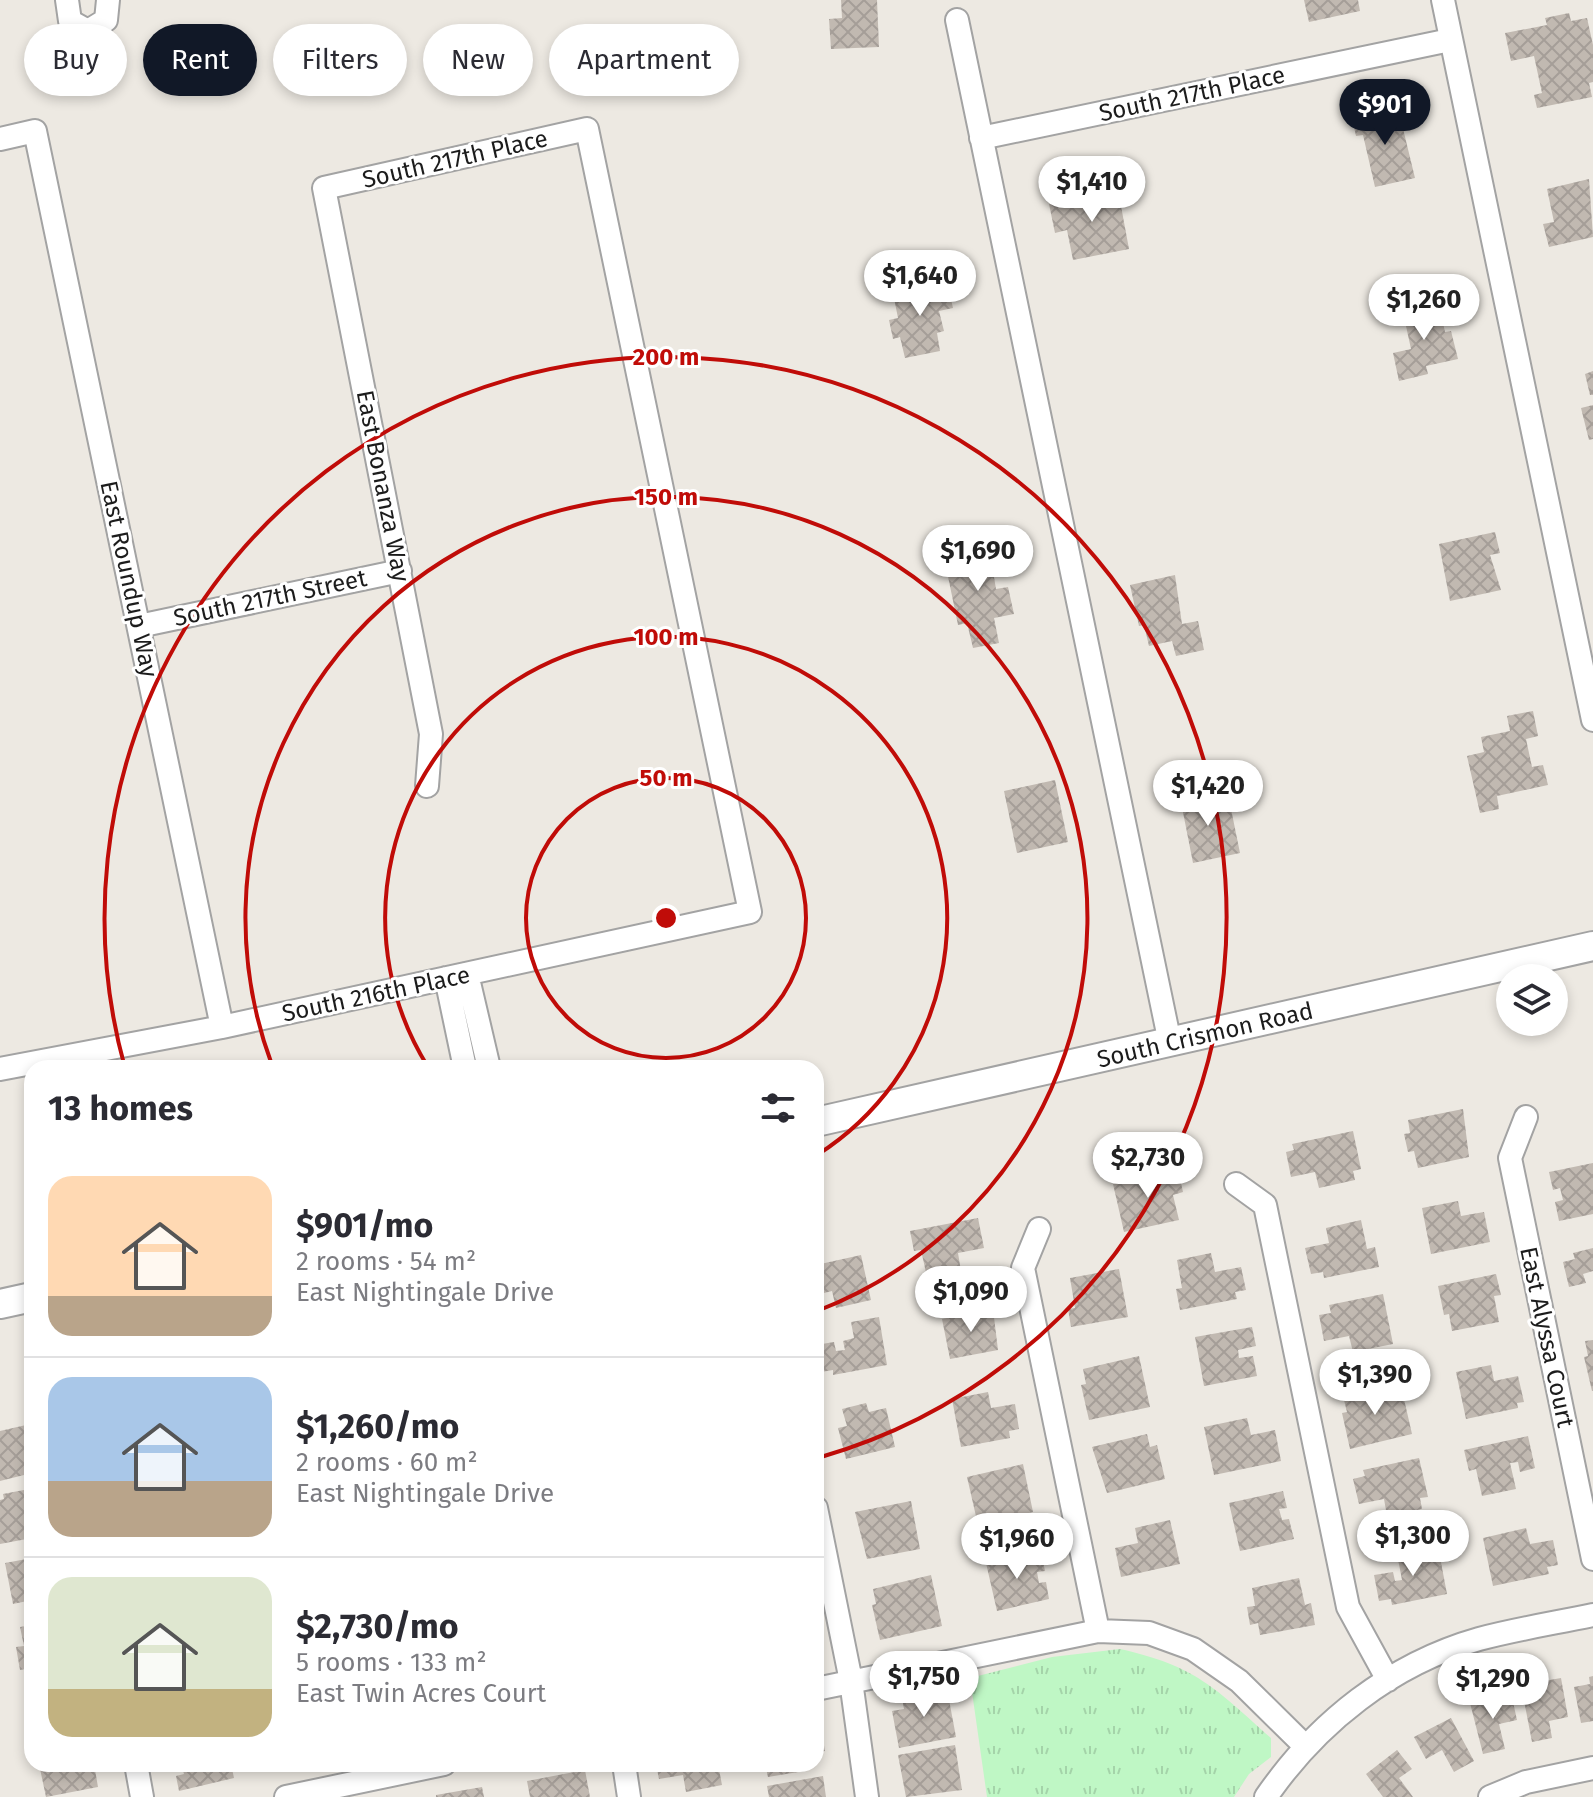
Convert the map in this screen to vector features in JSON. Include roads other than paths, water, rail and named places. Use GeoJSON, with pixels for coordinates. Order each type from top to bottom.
{"type":"FeatureCollection","features":[{"type":"Feature","properties":{"kind":"street"},"geometry":{"type":"LineString","coordinates":[[67,0],[70,21],[88,31],[106,20],[108,0]]}},
{"type":"Feature","properties":{"kind":"street"},"geometry":{"type":"LineString","coordinates":[[1443,0],[1593,720]]}},
{"type":"Feature","properties":{"kind":"street"},"geometry":{"type":"LineString","coordinates":[[957,20],[1170,1043]]}},
{"type":"Feature","properties":{"kind":"street","name":"South 217th Place"},"geometry":{"type":"LineString","coordinates":[[981,138],[1450,40]]}},
{"type":"Feature","properties":{"kind":"street","name":"South 217th Place"},"geometry":{"type":"LineString","coordinates":[[324,188],[587,129],[750,912]]}},
{"type":"Feature","properties":{"kind":"street","name":"East Roundup Way"},"geometry":{"type":"LineString","coordinates":[[0,139],[35,131],[222,1027]]}},
{"type":"Feature","properties":{"kind":"street","name":"East Bonanza Way"},"geometry":{"type":"LineString","coordinates":[[324,188],[431,734],[427,786]]}},
{"type":"Feature","properties":{"kind":"street","name":"South 217th Street"},"geometry":{"type":"LineString","coordinates":[[139,626],[400,571]]}},
{"type":"Feature","properties":{"kind":"street","name":"South 216th Place"},"geometry":{"type":"LineString","coordinates":[[48,1060],[222,1027],[750,912]]}},
{"type":"Feature","properties":{"kind":"street","name":"South Crismon Road"},"geometry":{"type":"LineString","coordinates":[[824,1120],[1593,946]]}},
{"type":"Feature","properties":{"kind":"street"},"geometry":{"type":"LineString","coordinates":[[457,976],[464,1060]]}},
{"type":"Feature","properties":{"kind":"street"},"geometry":{"type":"LineString","coordinates":[[457,976],[486,1060]]}},
{"type":"Feature","properties":{"kind":"street","name":"South 216th Place"},"geometry":{"type":"LineString","coordinates":[[0,1069],[24,1064]]}},
{"type":"Feature","properties":{"kind":"street","name":"East Alyssa Court"},"geometry":{"type":"LineString","coordinates":[[1526,1117],[1510,1158],[1593,1559]]}},
{"type":"Feature","properties":{"kind":"street"},"geometry":{"type":"LineString","coordinates":[[1236,1184],[1265,1205],[1348,1607],[1388,1680]]}},
{"type":"Feature","properties":{"kind":"street"},"geometry":{"type":"LineString","coordinates":[[1039,1229],[1023,1268],[1098,1631]]}},
{"type":"Feature","properties":{"kind":"street"},"geometry":{"type":"LineString","coordinates":[[0,1304],[24,1299]]}},
{"type":"Feature","properties":{"kind":"street"},"geometry":{"type":"LineString","coordinates":[[824,1548],[851,1681],[867,1797]]}},
{"type":"Feature","properties":{"kind":"street"},"geometry":{"type":"LineString","coordinates":[[1266,1797],[1305,1746],[1344,1710],[1431,1656],[1479,1639],[1593,1615]]}},
{"type":"Feature","properties":{"kind":"street"},"geometry":{"type":"LineString","coordinates":[[824,1687],[1098,1631],[1149,1633],[1193,1649],[1239,1681],[1305,1746]]}},
{"type":"Feature","properties":{"kind":"street"},"geometry":{"type":"LineString","coordinates":[[1490,1797],[1526,1782],[1593,1768]]}},
{"type":"Feature","properties":{"kind":"street"},"geometry":{"type":"LineString","coordinates":[[137,1772],[142,1797]]}},
{"type":"Feature","properties":{"kind":"street"},"geometry":{"type":"LineString","coordinates":[[286,1797],[412,1772]]}},
{"type":"Feature","properties":{"kind":"street"},"geometry":{"type":"LineString","coordinates":[[625,1772],[629,1797]]}}]}
